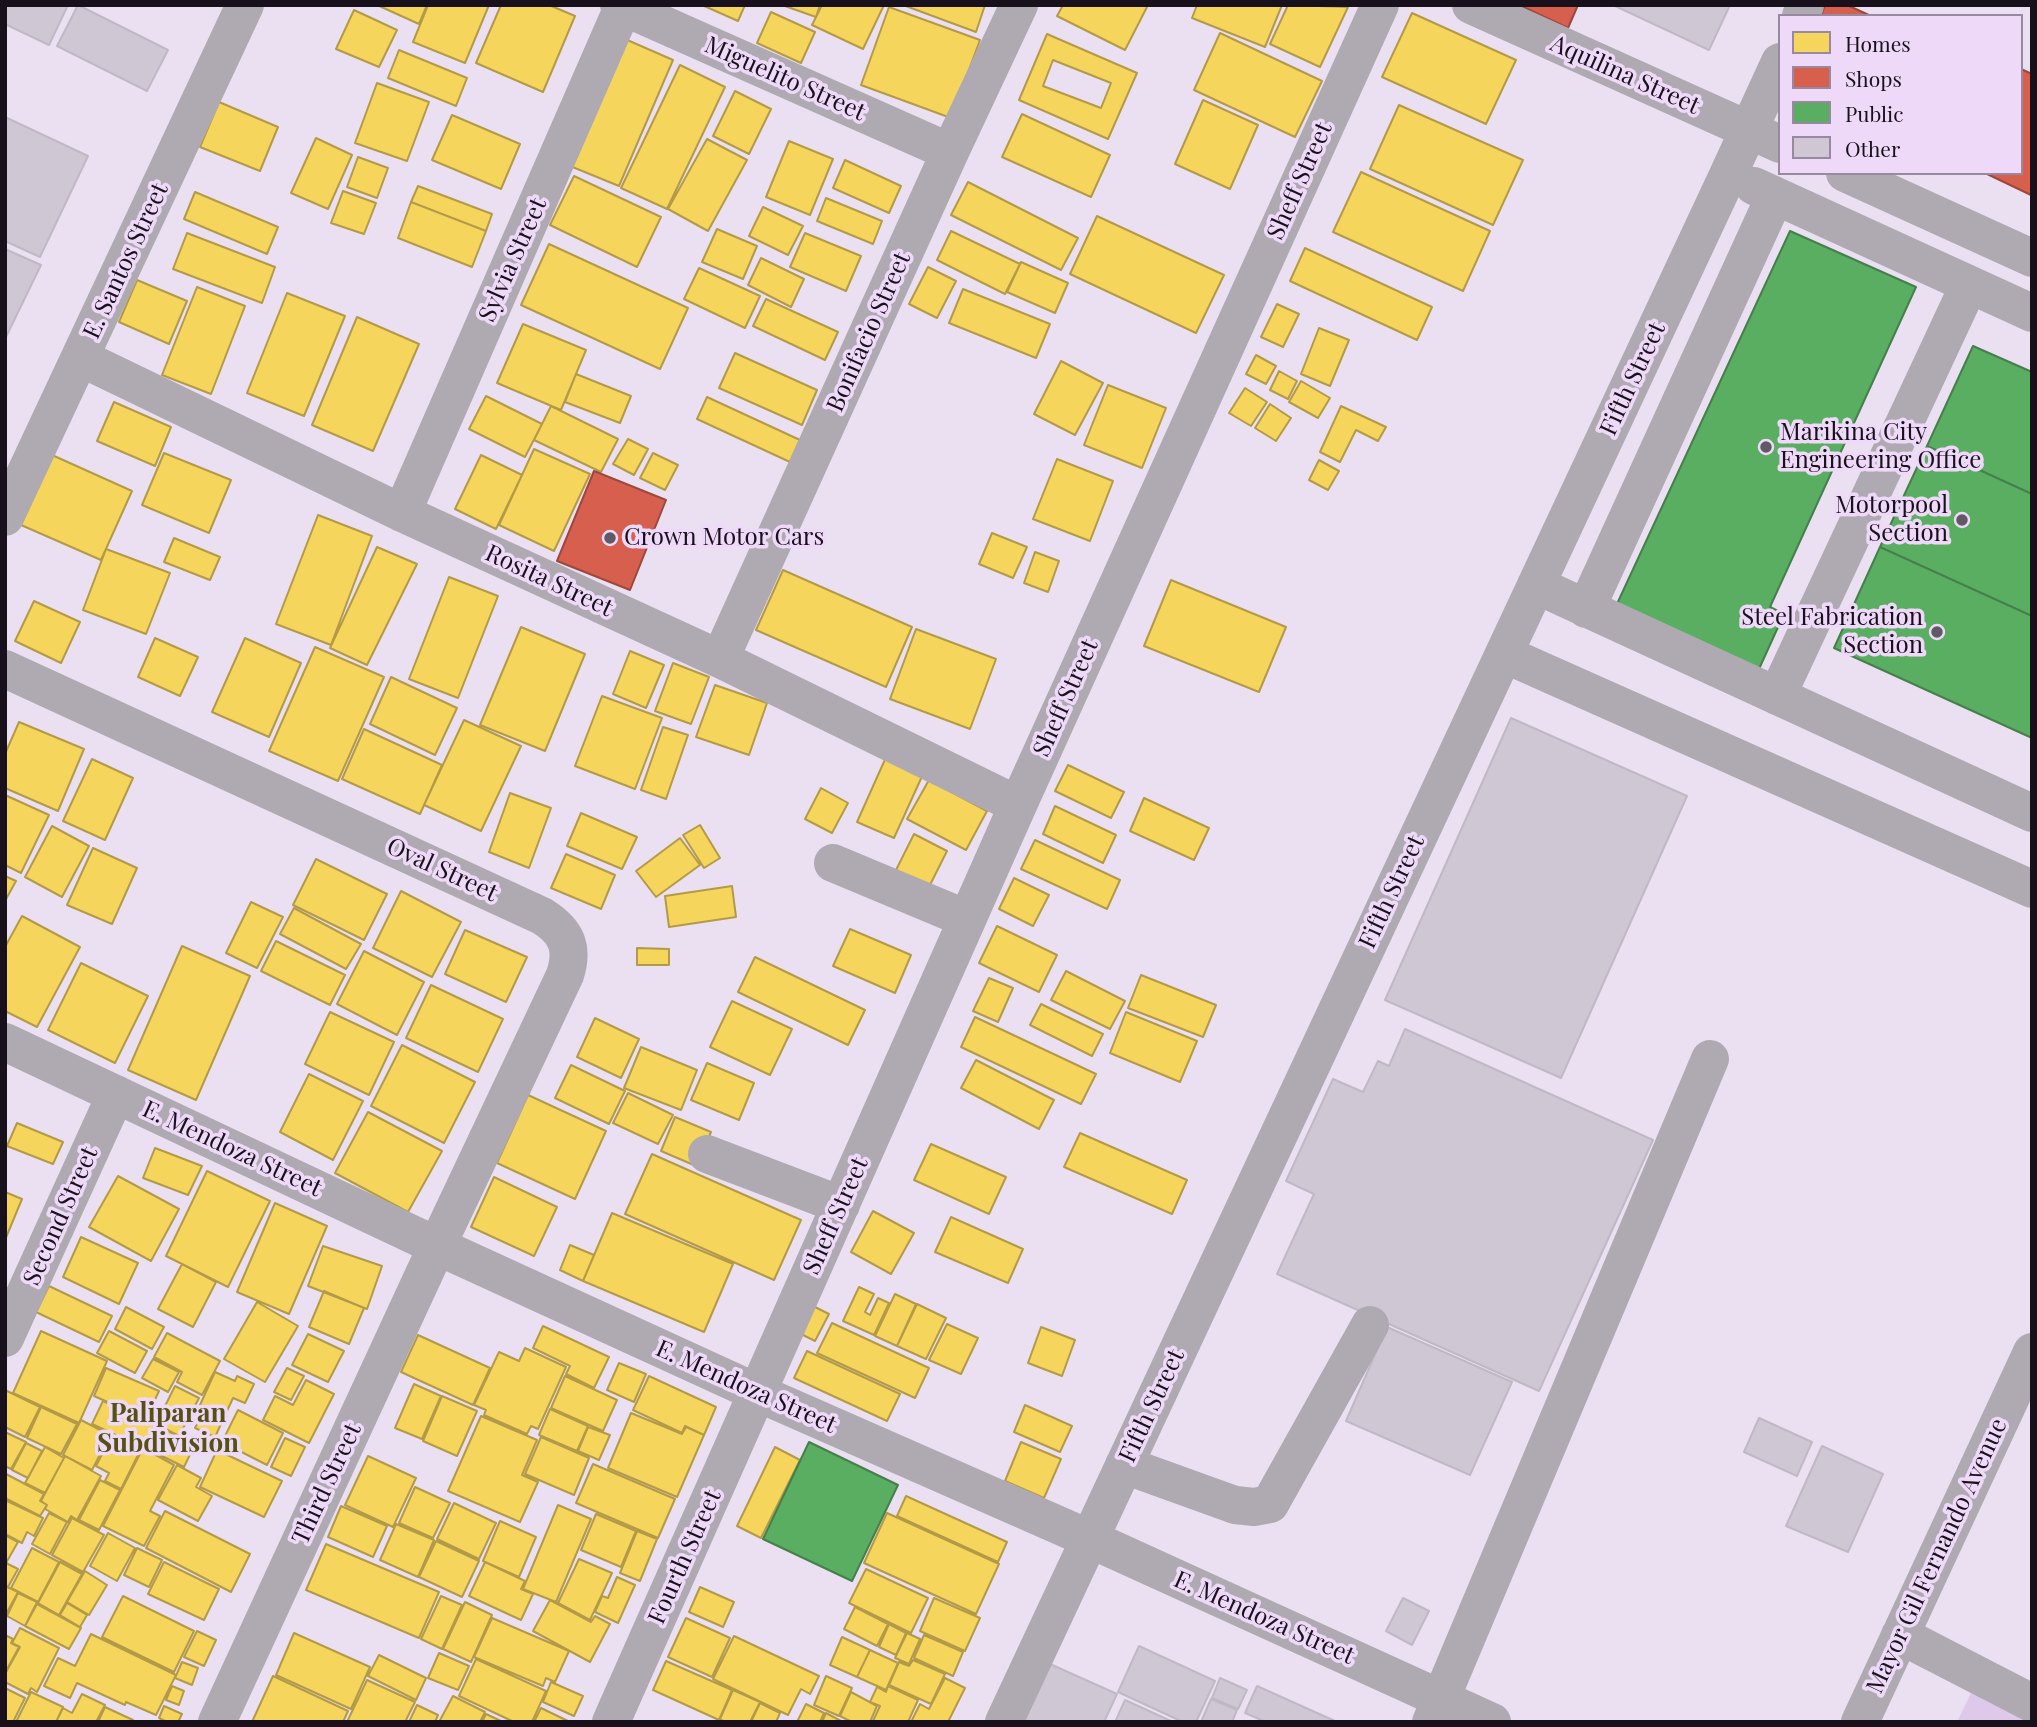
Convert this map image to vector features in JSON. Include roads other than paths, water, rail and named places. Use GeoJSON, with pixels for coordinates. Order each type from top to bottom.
{"type":"FeatureCollection","features":[{"type":"Feature","properties":{"kind":"street","name":"E. Santos Street"},"geometry":{"type":"LineString","coordinates":[[5,517],[245,5]]}},
{"type":"Feature","properties":{"kind":"street","name":"Bonifacio Street"},"geometry":{"type":"LineString","coordinates":[[720,659],[1019,5]]}},
{"type":"Feature","properties":{"kind":"street","name":"Sheff Street"},"geometry":{"type":"LineString","coordinates":[[758,1393],[1017,805],[1380,5]]}},
{"type":"Feature","properties":{"kind":"street","name":"Aquilina Street"},"geometry":{"type":"LineString","coordinates":[[1471,5],[1764,138]]}},
{"type":"Feature","properties":{"kind":"street","name":"Miguelito Street"},"geometry":{"type":"LineString","coordinates":[[621,6],[950,152]]}},
{"type":"Feature","properties":{"kind":"street","name":"Sylvia Street"},"geometry":{"type":"LineString","coordinates":[[402,513],[621,6]]}},
{"type":"Feature","properties":{"kind":"street","name":"Fifth Street"},"geometry":{"type":"LineString","coordinates":[[1004,1722],[1728,175],[1764,138],[1778,72]]}},
{"type":"Feature","properties":{"kind":"street"},"geometry":{"type":"LineString","coordinates":[[1728,175],[2032,313]]}},
{"type":"Feature","properties":{"kind":"street"},"geometry":{"type":"LineString","coordinates":[[1849,175],[2032,258]]}},
{"type":"Feature","properties":{"kind":"street"},"geometry":{"type":"LineString","coordinates":[[1586,608],[1775,196]]}},
{"type":"Feature","properties":{"kind":"street"},"geometry":{"type":"LineString","coordinates":[[1777,696],[1969,285]]}},
{"type":"Feature","properties":{"kind":"street","name":"Rosita Street"},"geometry":{"type":"LineString","coordinates":[[81,358],[402,513],[720,659],[1017,805]]}},
{"type":"Feature","properties":{"kind":"street"},"geometry":{"type":"LineString","coordinates":[[1536,585],[2032,813]]}},
{"type":"Feature","properties":{"kind":"street"},"geometry":{"type":"LineString","coordinates":[[1504,654],[2032,889]]}},
{"type":"Feature","properties":{"kind":"street","name":"Oval Street"},"geometry":{"type":"LineString","coordinates":[[5,669],[542,916],[561,930],[570,955],[565,975],[436,1246]]}},
{"type":"Feature","properties":{"kind":"street"},"geometry":{"type":"LineString","coordinates":[[833,863],[967,919]]}},
{"type":"Feature","properties":{"kind":"street","name":"E. Mendoza Street"},"geometry":{"type":"LineString","coordinates":[[5,1042],[436,1246],[758,1393],[1090,1539],[1436,1710],[1492,1722]]}},
{"type":"Feature","properties":{"kind":"street"},"geometry":{"type":"LineString","coordinates":[[1436,1710],[1710,1059]]}},
{"type":"Feature","properties":{"kind":"street","name":"Second Street"},"geometry":{"type":"LineString","coordinates":[[5,1338],[116,1094]]}},
{"type":"Feature","properties":{"kind":"street"},"geometry":{"type":"LineString","coordinates":[[707,1154],[841,1205]]}},
{"type":"Feature","properties":{"kind":"street","name":"Third Street"},"geometry":{"type":"LineString","coordinates":[[217,1722],[436,1246]]}},
{"type":"Feature","properties":{"kind":"street"},"geometry":{"type":"LineString","coordinates":[[1124,1465],[1235,1505],[1254,1507],[1270,1504],[1370,1325]]}},
{"type":"Feature","properties":{"kind":"street","name":"Mayor Gil Fernando Avenue"},"geometry":{"type":"LineString","coordinates":[[1860,1722],[2032,1352]]}},
{"type":"Feature","properties":{"kind":"street","name":"Fourth Street"},"geometry":{"type":"LineString","coordinates":[[611,1722],[758,1393]]}},
{"type":"Feature","properties":{"kind":"street"},"geometry":{"type":"LineString","coordinates":[[1900,1635],[2032,1703]]}},
{"type":"Feature","properties":{"kind":"place","name":"Marikina City Engineering Office"},"geometry":{"type":"Point","coordinates":[1766,447]}},
{"type":"Feature","properties":{"kind":"place","name":"Motorpool Section"},"geometry":{"type":"Point","coordinates":[1962,520]}},
{"type":"Feature","properties":{"kind":"place","name":"Crown Motor Cars"},"geometry":{"type":"Point","coordinates":[610,538]}},
{"type":"Feature","properties":{"kind":"place","name":"Steel Fabrication Section"},"geometry":{"type":"Point","coordinates":[1937,632]}},
{"type":"Feature","properties":{"kind":"district","name":"Paliparan Subdivision"},"geometry":{"type":"Point","coordinates":[168,1429]}}]}
